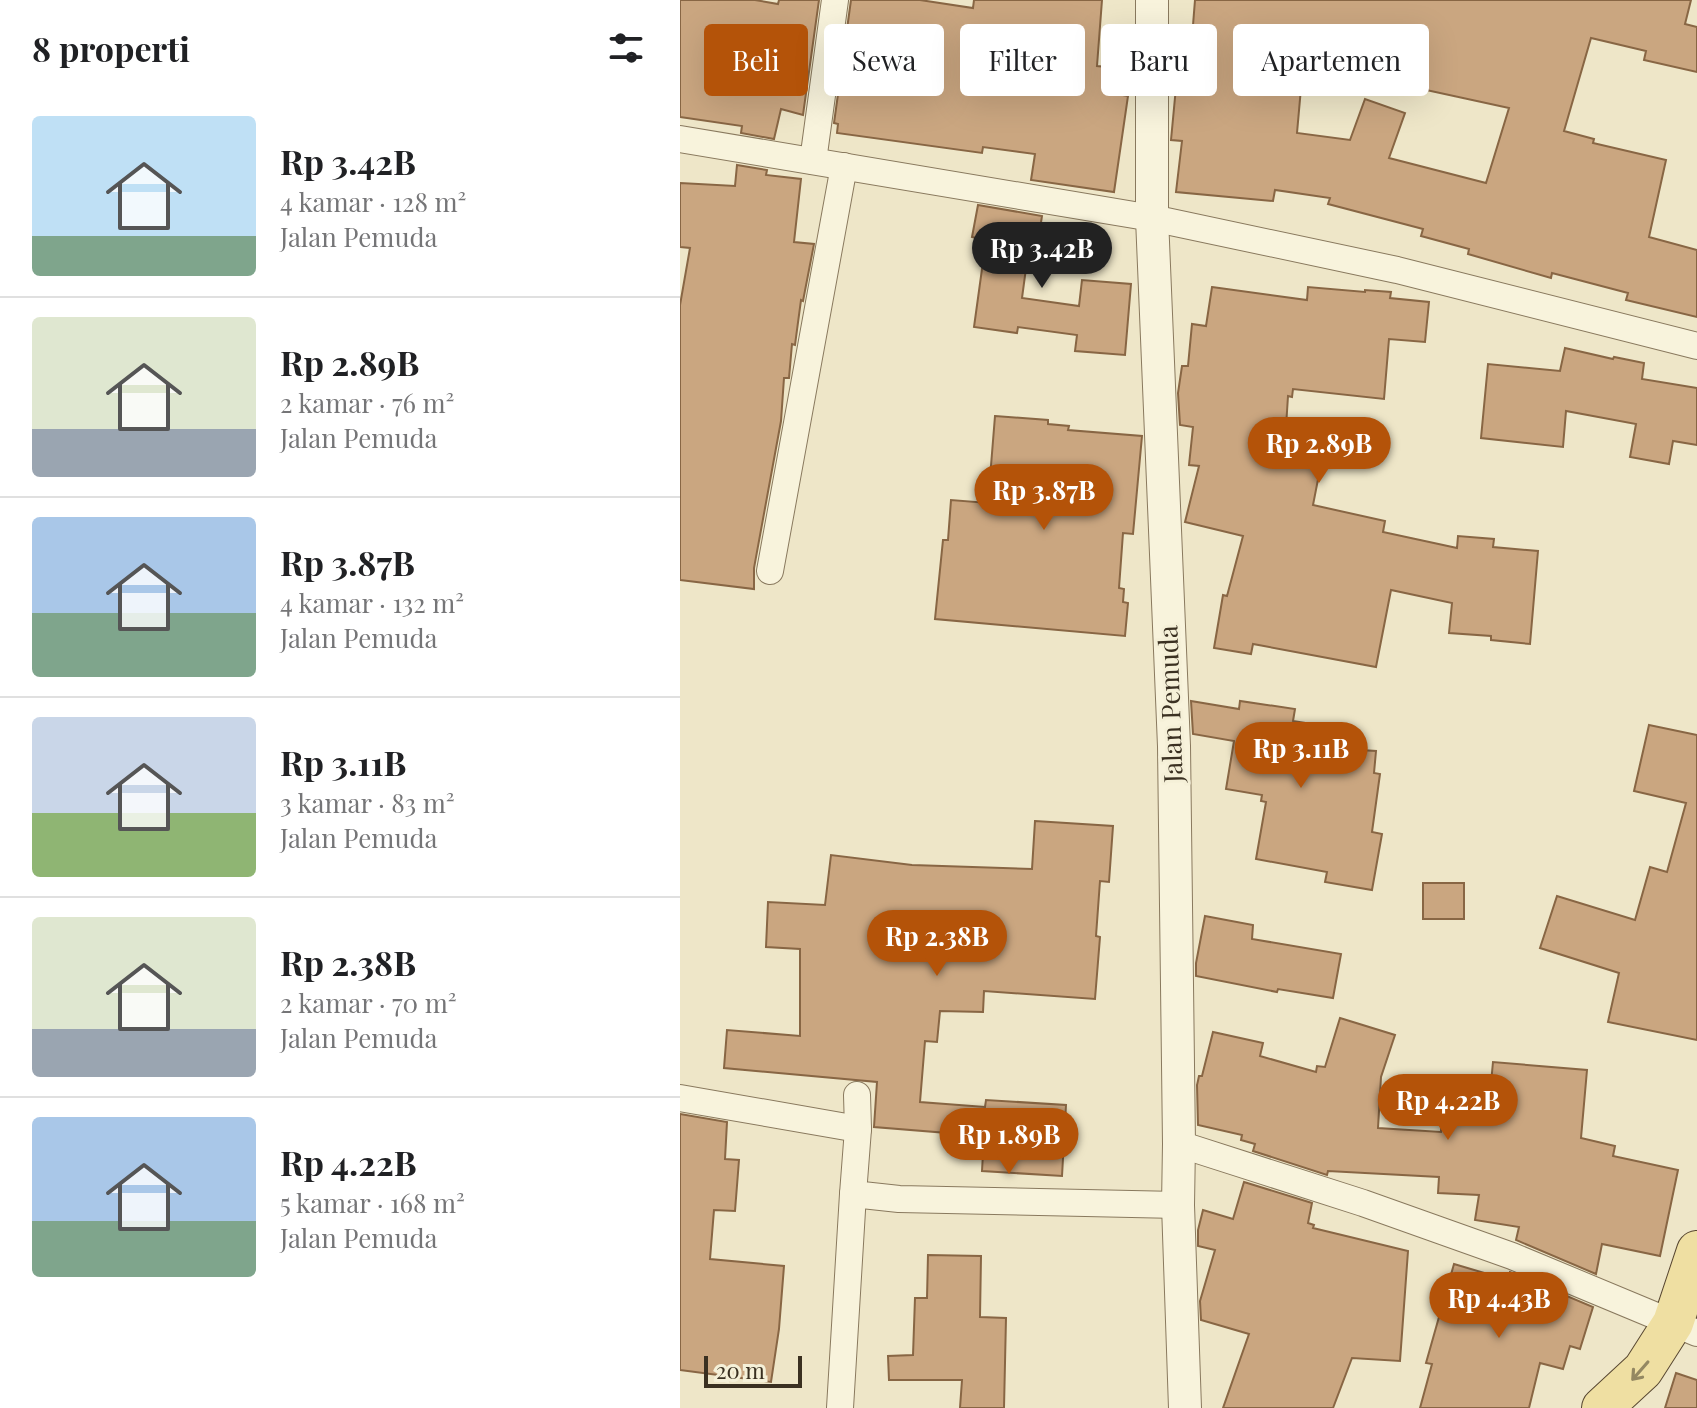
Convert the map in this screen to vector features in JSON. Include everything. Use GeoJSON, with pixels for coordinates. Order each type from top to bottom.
{"type":"FeatureCollection","features":[{"type":"Feature","properties":{"kind":"main road"},"geometry":{"type":"LineString","coordinates":[[1602,1408],[1685,1328],[1697,1251]]}},
{"type":"Feature","properties":{"kind":"street"},"geometry":{"type":"LineString","coordinates":[[813,161],[835,0]]}},
{"type":"Feature","properties":{"kind":"street","name":"Jalan Pemuda"},"geometry":{"type":"LineString","coordinates":[[1152,0],[1152,218],[1174,746],[1178,1205],[1185,1408]]}},
{"type":"Feature","properties":{"kind":"street"},"geometry":{"type":"LineString","coordinates":[[680,141],[1152,218],[1397,270],[1697,346]]}},
{"type":"Feature","properties":{"kind":"street"},"geometry":{"type":"LineString","coordinates":[[770,571],[844,166]]}},
{"type":"Feature","properties":{"kind":"street"},"geometry":{"type":"LineString","coordinates":[[840,1408],[858,1129],[857,1095]]}},
{"type":"Feature","properties":{"kind":"street"},"geometry":{"type":"LineString","coordinates":[[680,1098],[858,1129]]}},
{"type":"Feature","properties":{"kind":"street"},"geometry":{"type":"LineString","coordinates":[[1179,1144],[1363,1203],[1512,1256],[1685,1328]]}},
{"type":"Feature","properties":{"kind":"street"},"geometry":{"type":"LineString","coordinates":[[853,1194],[899,1199],[1178,1205]]}},
{"type":"Feature","properties":{"kind":"building"},"geometry":{"type":"Polygon","coordinates":[[[680,0],[755,0],[778,4],[779,0],[819,0],[808,79],[808,24],[704,24],[704,96],[806,96],[803,115],[781,109],[774,139],[741,133],[742,126],[680,117],[680,0]]]}},
{"type":"Feature","properties":{"kind":"building"},"geometry":{"type":"Polygon","coordinates":[[[851,0],[920,0],[973,8],[974,0],[1102,0],[1097,66],[1101,66],[1101,96],[1128,96],[1114,192],[1031,180],[1035,154],[983,147],[982,153],[837,133],[838,124],[834,123],[838,96],[944,96],[944,24],[848,24],[851,0]]]}},
{"type":"Feature","properties":{"kind":"building"},"geometry":{"type":"Polygon","coordinates":[[[1195,0],[1691,0],[1685,24],[1697,27],[1697,72],[1644,60],[1646,51],[1591,38],[1564,131],[1594,139],[1593,143],[1666,160],[1649,237],[1697,250],[1697,317],[1626,300],[1628,293],[1552,273],[1551,278],[1468,254],[1469,249],[1421,236],[1423,229],[1328,204],[1330,198],[1275,190],[1273,201],[1176,192],[1182,141],[1171,140],[1175,96],[1217,96],[1217,24],[1193,24],[1195,0]],[[1233,24],[1233,96],[1300,96],[1297,133],[1350,140],[1365,99],[1405,113],[1389,158],[1486,183],[1509,108],[1429,91],[1429,24],[1233,24]]]}},
{"type":"Feature","properties":{"kind":"building"},"geometry":{"type":"Polygon","coordinates":[[[737,165],[767,170],[766,175],[801,179],[794,242],[814,244],[801,300],[795,345],[792,344],[789,378],[784,378],[781,421],[754,568],[754,589],[680,580],[680,305],[690,248],[680,247],[680,183],[735,186],[737,165]]]}},
{"type":"Feature","properties":{"kind":"building"},"geometry":{"type":"Polygon","coordinates":[[[978,205],[1042,216],[1037,248],[1029,246],[1022,298],[1079,306],[1082,280],[1131,284],[1125,355],[1075,351],[1077,335],[1018,327],[1017,333],[974,327],[986,240],[972,237],[978,205]]]}},
{"type":"Feature","properties":{"kind":"building"},"geometry":{"type":"Polygon","coordinates":[[[1212,287],[1307,300],[1308,287],[1365,290],[1391,292],[1390,298],[1429,302],[1425,342],[1389,339],[1384,399],[1293,389],[1292,397],[1288,396],[1284,458],[1321,464],[1313,505],[1385,521],[1383,532],[1457,548],[1458,536],[1494,539],[1493,547],[1538,551],[1530,644],[1491,640],[1491,636],[1449,633],[1452,603],[1391,590],[1376,667],[1253,644],[1251,654],[1214,648],[1223,595],[1227,596],[1243,536],[1185,522],[1199,466],[1189,465],[1193,427],[1180,425],[1178,393],[1182,366],[1188,366],[1192,324],[1206,326],[1212,287]]]}},
{"type":"Feature","properties":{"kind":"building"},"geometry":{"type":"Polygon","coordinates":[[[1565,348],[1644,363],[1642,379],[1697,388],[1697,445],[1673,441],[1669,464],[1630,457],[1636,424],[1566,411],[1563,447],[1481,438],[1488,364],[1560,371],[1565,348]]]}},
{"type":"Feature","properties":{"kind":"building"},"geometry":{"type":"Polygon","coordinates":[[[995,416],[1048,420],[1048,424],[1069,426],[1068,430],[1142,436],[1133,534],[1123,533],[1119,588],[1124,589],[1123,602],[1128,603],[1125,636],[935,619],[943,540],[948,540],[951,500],[988,503],[995,416]]]}},
{"type":"Feature","properties":{"kind":"building"},"geometry":{"type":"Polygon","coordinates":[[[1191,701],[1239,709],[1240,701],[1295,709],[1293,721],[1331,727],[1328,748],[1376,751],[1374,773],[1380,774],[1372,832],[1382,834],[1372,890],[1325,882],[1327,872],[1256,859],[1266,802],[1261,801],[1262,795],[1226,789],[1234,741],[1193,734],[1191,701]]]}},
{"type":"Feature","properties":{"kind":"building"},"geometry":{"type":"Polygon","coordinates":[[[1649,725],[1697,735],[1697,1040],[1608,1022],[1619,973],[1540,948],[1557,896],[1635,920],[1650,867],[1667,872],[1686,803],[1634,791],[1649,725]]]}},
{"type":"Feature","properties":{"kind":"building"},"geometry":{"type":"Polygon","coordinates":[[[1035,821],[1113,826],[1109,882],[1100,881],[1095,999],[984,991],[983,1012],[940,1011],[937,1042],[925,1041],[920,1102],[985,1107],[986,1100],[1066,1105],[1062,1176],[982,1171],[984,1136],[874,1127],[877,1082],[724,1068],[727,1030],[800,1036],[800,949],[766,947],[768,902],[825,905],[831,855],[912,865],[1032,869],[1035,821]]]}},
{"type":"Feature","properties":{"kind":"building"},"geometry":{"type":"Polygon","coordinates":[[[1423,883],[1464,883],[1464,919],[1423,919],[1423,883]]]}},
{"type":"Feature","properties":{"kind":"building"},"geometry":{"type":"Polygon","coordinates":[[[1205,916],[1253,925],[1252,939],[1341,954],[1333,998],[1278,989],[1277,992],[1196,976],[1205,916]]]}},
{"type":"Feature","properties":{"kind":"building"},"geometry":{"type":"Polygon","coordinates":[[[1340,1018],[1395,1035],[1381,1077],[1378,1128],[1441,1132],[1442,1112],[1488,1115],[1493,1062],[1587,1070],[1581,1138],[1615,1146],[1613,1156],[1678,1170],[1660,1256],[1602,1244],[1596,1274],[1516,1240],[1519,1227],[1475,1220],[1479,1195],[1438,1193],[1439,1177],[1328,1171],[1327,1175],[1253,1151],[1255,1144],[1241,1140],[1242,1135],[1198,1125],[1197,1085],[1213,1032],[1263,1043],[1260,1056],[1316,1072],[1317,1066],[1325,1067],[1340,1018]]]}},
{"type":"Feature","properties":{"kind":"building"},"geometry":{"type":"Polygon","coordinates":[[[680,1114],[727,1122],[725,1159],[739,1160],[735,1211],[714,1210],[710,1259],[784,1266],[771,1382],[680,1370],[680,1114]]]}},
{"type":"Feature","properties":{"kind":"building"},"geometry":{"type":"Polygon","coordinates":[[[1244,1182],[1312,1203],[1308,1223],[1314,1225],[1313,1228],[1408,1251],[1400,1361],[1352,1358],[1333,1408],[1223,1408],[1249,1334],[1201,1320],[1200,1301],[1215,1250],[1198,1246],[1198,1230],[1203,1210],[1233,1219],[1244,1182]]]}},
{"type":"Feature","properties":{"kind":"building"},"geometry":{"type":"Polygon","coordinates":[[[928,1255],[981,1256],[980,1317],[1006,1318],[1004,1408],[960,1408],[962,1380],[889,1380],[888,1356],[913,1355],[915,1298],[927,1298],[928,1255]]]}},
{"type":"Feature","properties":{"kind":"building"},"geometry":{"type":"Polygon","coordinates":[[[1454,1264],[1508,1280],[1510,1272],[1593,1307],[1580,1349],[1570,1346],[1563,1369],[1540,1363],[1529,1408],[1420,1408],[1432,1364],[1426,1363],[1454,1264]]]}},
{"type":"Feature","properties":{"kind":"building"},"geometry":{"type":"Polygon","coordinates":[[[1676,1373],[1697,1380],[1697,1408],[1665,1408],[1676,1373]]]}}]}
